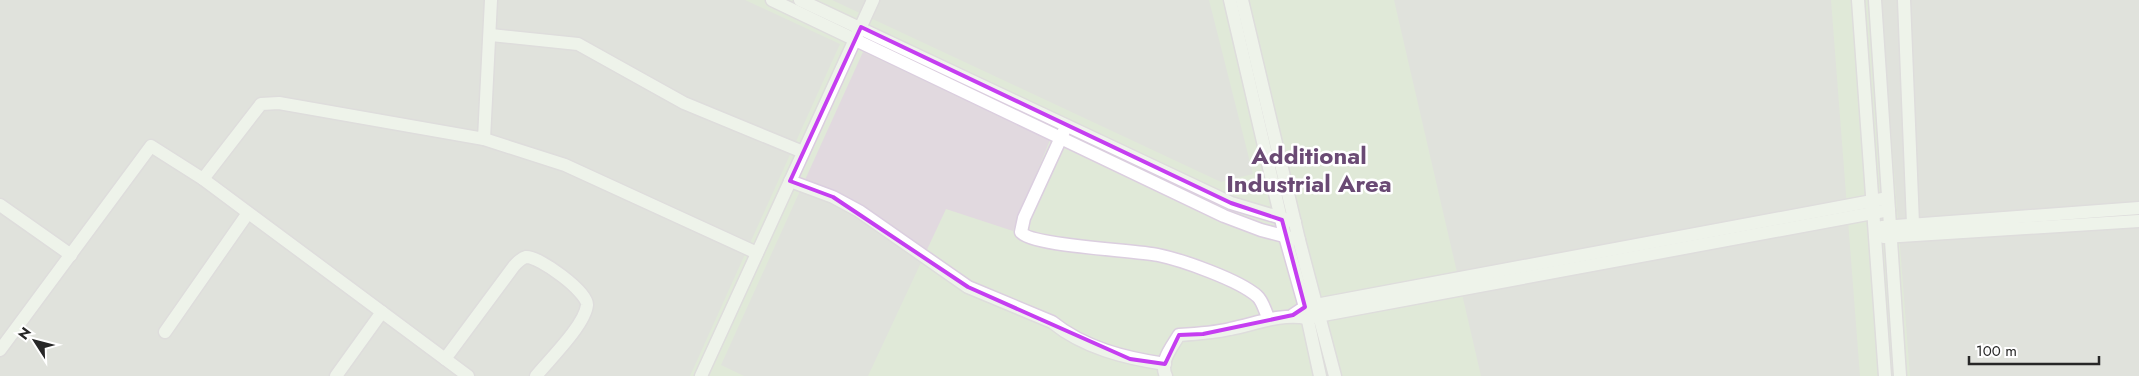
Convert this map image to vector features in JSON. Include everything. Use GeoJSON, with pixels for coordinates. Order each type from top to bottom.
{"type":"FeatureCollection","features":[{"type":"Feature","properties":{"kind":"street"},"geometry":{"type":"LineString","coordinates":[[484,139],[491,35],[491,0]]}},
{"type":"Feature","properties":{"kind":"street"},"geometry":{"type":"LineString","coordinates":[[772,0],[858,33]]}},
{"type":"Feature","properties":{"kind":"street"},"geometry":{"type":"LineString","coordinates":[[800,0],[858,33],[1064,132],[1224,216],[1298,240]]}},
{"type":"Feature","properties":{"kind":"street"},"geometry":{"type":"LineString","coordinates":[[704,375],[757,253],[873,0]]}},
{"type":"Feature","properties":{"kind":"street"},"geometry":{"type":"LineString","coordinates":[[1230,0],[1288,221],[1298,240],[1312,312],[1320,376]]}},
{"type":"Feature","properties":{"kind":"street"},"geometry":{"type":"LineString","coordinates":[[1242,0],[1288,221],[1285,236],[1334,376]]}},
{"type":"Feature","properties":{"kind":"street"},"geometry":{"type":"LineString","coordinates":[[1858,0],[1885,376]]}},
{"type":"Feature","properties":{"kind":"street"},"geometry":{"type":"LineString","coordinates":[[1875,0],[1900,376]]}},
{"type":"Feature","properties":{"kind":"street"},"geometry":{"type":"LineString","coordinates":[[1904,0],[1912,224]]}},
{"type":"Feature","properties":{"kind":"street"},"geometry":{"type":"LineString","coordinates":[[491,35],[578,44],[684,103],[803,152]]}},
{"type":"Feature","properties":{"kind":"street"},"geometry":{"type":"LineString","coordinates":[[203,179],[261,104],[279,103],[484,139],[565,165],[757,253]]}},
{"type":"Feature","properties":{"kind":"street"},"geometry":{"type":"LineString","coordinates":[[1064,132],[1231,203],[1288,221]]}},
{"type":"Feature","properties":{"kind":"street"},"geometry":{"type":"LineString","coordinates":[[1064,132],[1024,218],[1021,232],[1024,236],[1041,241],[1140,252],[1176,260],[1248,290],[1258,297],[1268,320]]}},
{"type":"Feature","properties":{"kind":"street"},"geometry":{"type":"LineString","coordinates":[[0,350],[151,146],[203,179],[468,376]]}},
{"type":"Feature","properties":{"kind":"street"},"geometry":{"type":"LineString","coordinates":[[790,181],[833,197],[859,211],[968,287],[1052,322],[1064,331],[1113,354],[1166,370],[1166,357],[1179,335],[1203,334],[1293,315],[1888,204]]}},
{"type":"Feature","properties":{"kind":"street"},"geometry":{"type":"LineString","coordinates":[[0,205],[72,255]]}},
{"type":"Feature","properties":{"kind":"street"},"geometry":{"type":"LineString","coordinates":[[1891,231],[1912,224],[2139,208]]}},
{"type":"Feature","properties":{"kind":"street"},"geometry":{"type":"LineString","coordinates":[[165,332],[248,213]]}},
{"type":"Feature","properties":{"kind":"street"},"geometry":{"type":"LineString","coordinates":[[1876,232],[2139,221]]}},
{"type":"Feature","properties":{"kind":"street"},"geometry":{"type":"LineString","coordinates":[[445,360],[514,266],[521,258],[528,257],[551,268],[574,287],[586,300],[587,306],[576,328],[536,376]]}},
{"type":"Feature","properties":{"kind":"street"},"geometry":{"type":"LineString","coordinates":[[336,376],[382,312]]}},
{"type":"Feature","properties":{"kind":"highlighted area"},"geometry":{"type":"Polygon","coordinates":[[[861,27],[1231,203],[1282,220],[1305,307],[1293,315],[1203,334],[1179,335],[1165,364],[1130,359],[968,287],[833,197],[790,181],[861,27]]]}},
{"type":"Feature","properties":{"kind":"shaded area"},"geometry":{"type":"Polygon","coordinates":[[[0,0],[745,0],[840,44],[690,376],[0,376],[0,0]]]}},
{"type":"Feature","properties":{"kind":"shaded area"},"geometry":{"type":"Polygon","coordinates":[[[832,0],[1209,0],[1253,174],[1221,182],[832,0]]]}},
{"type":"Feature","properties":{"kind":"shaded area"},"geometry":{"type":"Polygon","coordinates":[[[1394,0],[1831,0],[1860,376],[1481,376],[1394,0]]]}},
{"type":"Feature","properties":{"kind":"shaded area"},"geometry":{"type":"Polygon","coordinates":[[[1881,0],[2139,0],[2139,376],[1910,376],[1881,0]]]}},
{"type":"Feature","properties":{"kind":"shaded area"},"geometry":{"type":"Polygon","coordinates":[[[863,52],[1050,140],[1013,231],[946,209],[868,376],[744,376],[721,365],[863,52]]]}},
{"type":"Feature","properties":{"kind":"district","name":"Additional Industrial Area"},"geometry":{"type":"Point","coordinates":[1309,170]}}]}
